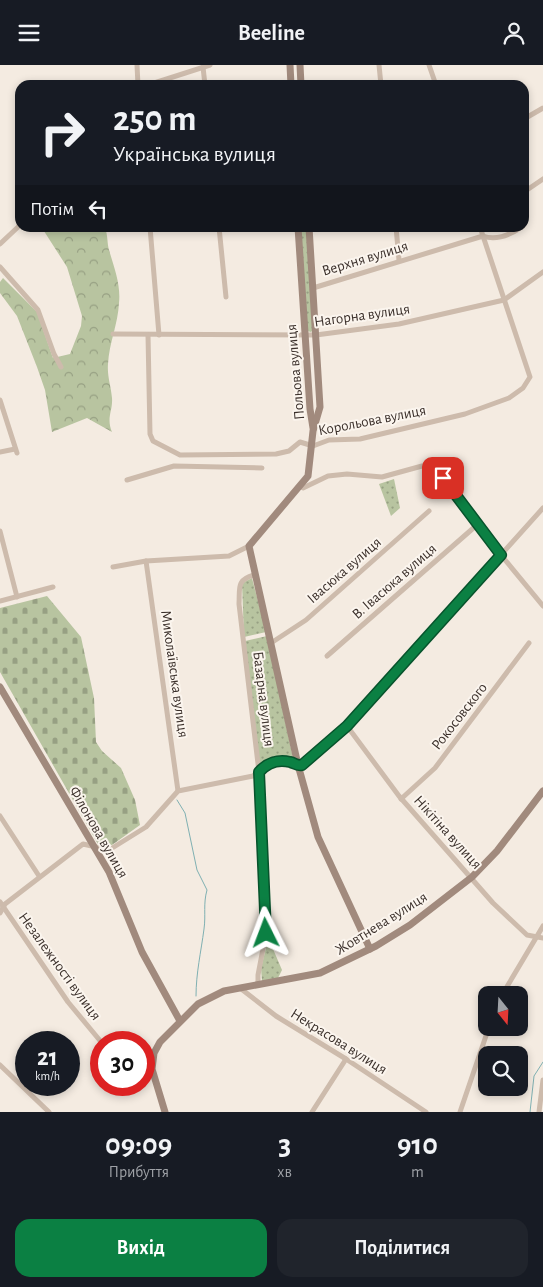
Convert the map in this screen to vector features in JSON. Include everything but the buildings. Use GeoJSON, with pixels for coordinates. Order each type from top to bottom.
{"type":"FeatureCollection","features":[{"type":"Feature","properties":{"kind":"main road"},"geometry":{"type":"LineString","coordinates":[[290,65],[291,80]]}},
{"type":"Feature","properties":{"kind":"main road"},"geometry":{"type":"LineString","coordinates":[[300,65],[301,80]]}},
{"type":"Feature","properties":{"kind":"main road","name":"Польова вулиця"},"geometry":{"type":"LineString","coordinates":[[298,232],[310,409],[314,431]]}},
{"type":"Feature","properties":{"kind":"main road","name":"Польова вулиця"},"geometry":{"type":"LineString","coordinates":[[309,232],[320,407],[314,431]]}},
{"type":"Feature","properties":{"kind":"main road"},"geometry":{"type":"LineString","coordinates":[[249,547],[308,476],[314,431]]}},
{"type":"Feature","properties":{"kind":"main road","name":"Базарна вулиця"},"geometry":{"type":"LineString","coordinates":[[249,547],[298,765],[318,837],[370,949]]}},
{"type":"Feature","properties":{"kind":"main road","name":"Філонова вулиця"},"geometry":{"type":"LineString","coordinates":[[0,687],[109,872],[146,960],[180,1021]]}},
{"type":"Feature","properties":{"kind":"main road","name":"Жовтнева вулиця"},"geometry":{"type":"LineString","coordinates":[[155,1051],[160,1042],[180,1021],[209,997],[240,988],[320,973],[370,949],[410,925],[472,877],[497,851],[543,791]]}},
{"type":"Feature","properties":{"kind":"main road"},"geometry":{"type":"LineString","coordinates":[[155,1079],[165,1112]]}},
{"type":"Feature","properties":{"kind":"street"},"geometry":{"type":"LineString","coordinates":[[137,65],[138,80]]}},
{"type":"Feature","properties":{"kind":"street"},"geometry":{"type":"LineString","coordinates":[[163,80],[210,65]]}},
{"type":"Feature","properties":{"kind":"street"},"geometry":{"type":"LineString","coordinates":[[379,65],[380,80]]}},
{"type":"Feature","properties":{"kind":"street"},"geometry":{"type":"LineString","coordinates":[[429,65],[434,80]]}},
{"type":"Feature","properties":{"kind":"street"},"geometry":{"type":"LineString","coordinates":[[203,67],[204,80]]}},
{"type":"Feature","properties":{"kind":"street"},"geometry":{"type":"LineString","coordinates":[[529,116],[543,107]]}},
{"type":"Feature","properties":{"kind":"street"},"geometry":{"type":"LineString","coordinates":[[529,189],[543,179]]}},
{"type":"Feature","properties":{"kind":"street"},"geometry":{"type":"LineString","coordinates":[[0,244],[15,230]]}},
{"type":"Feature","properties":{"kind":"street"},"geometry":{"type":"LineString","coordinates":[[150,232],[159,335]]}},
{"type":"Feature","properties":{"kind":"street"},"geometry":{"type":"LineString","coordinates":[[220,232],[226,297]]}},
{"type":"Feature","properties":{"kind":"street"},"geometry":{"type":"LineString","coordinates":[[396,232],[399,260]]}},
{"type":"Feature","properties":{"kind":"street"},"geometry":{"type":"LineString","coordinates":[[482,232],[504,300]]}},
{"type":"Feature","properties":{"kind":"street","name":"Верхня вулиця"},"geometry":{"type":"LineString","coordinates":[[313,288],[399,260],[483,237],[491,239],[500,237],[510,232]]}},
{"type":"Feature","properties":{"kind":"street"},"geometry":{"type":"LineString","coordinates":[[0,267],[38,310],[54,354],[61,367]]}},
{"type":"Feature","properties":{"kind":"street","name":"Нагорна вулиця"},"geometry":{"type":"LineString","coordinates":[[113,334],[316,335],[399,324],[504,300],[543,272]]}},
{"type":"Feature","properties":{"kind":"street","name":"Корольова вулиця"},"geometry":{"type":"LineString","coordinates":[[148,335],[150,434],[153,441],[180,455],[276,454],[290,451],[300,442],[313,446],[329,440],[360,439],[465,415],[508,398],[523,388],[530,377],[504,300]]}},
{"type":"Feature","properties":{"kind":"street"},"geometry":{"type":"LineString","coordinates":[[0,400],[16,451],[0,452]]}},
{"type":"Feature","properties":{"kind":"street"},"geometry":{"type":"LineString","coordinates":[[127,481],[174,466],[262,468]]}},
{"type":"Feature","properties":{"kind":"street"},"geometry":{"type":"LineString","coordinates":[[300,486],[308,486],[328,476],[347,474],[382,477],[422,466],[443,478],[501,555],[543,605]]}},
{"type":"Feature","properties":{"kind":"street"},"geometry":{"type":"LineString","coordinates":[[2,911],[4,903],[83,844],[108,850],[116,847],[146,827],[178,791],[253,776],[265,765],[274,762],[292,762],[298,765],[306,762],[347,726],[543,508]]}},
{"type":"Feature","properties":{"kind":"street","name":"Івасюка вулиця"},"geometry":{"type":"LineString","coordinates":[[271,643],[306,620],[430,511]]}},
{"type":"Feature","properties":{"kind":"street","name":"В. Івасюка вулиця"},"geometry":{"type":"LineString","coordinates":[[327,656],[478,524]]}},
{"type":"Feature","properties":{"kind":"street"},"geometry":{"type":"LineString","coordinates":[[0,531],[17,597]]}},
{"type":"Feature","properties":{"kind":"street"},"geometry":{"type":"LineString","coordinates":[[113,567],[146,561],[229,556],[249,547]]}},
{"type":"Feature","properties":{"kind":"street","name":"Миколаївська вулиця"},"geometry":{"type":"LineString","coordinates":[[146,561],[178,791]]}},
{"type":"Feature","properties":{"kind":"street","name":"Базарна вулиця"},"geometry":{"type":"LineString","coordinates":[[254,575],[240,582],[239,604],[259,772],[266,933],[258,975],[258,985]]}},
{"type":"Feature","properties":{"kind":"street"},"geometry":{"type":"LineString","coordinates":[[0,601],[53,587]]}},
{"type":"Feature","properties":{"kind":"street","name":"Рокосовского"},"geometry":{"type":"LineString","coordinates":[[401,799],[435,768],[530,643]]}},
{"type":"Feature","properties":{"kind":"street","name":"Нікітіна вулиця"},"geometry":{"type":"LineString","coordinates":[[347,726],[401,799],[493,903],[527,935],[536,937]]}},
{"type":"Feature","properties":{"kind":"street"},"geometry":{"type":"LineString","coordinates":[[0,816],[39,876]]}},
{"type":"Feature","properties":{"kind":"street","name":"Незалежності вулиця"},"geometry":{"type":"LineString","coordinates":[[0,902],[2,911],[68,1002],[92,1031]]}},
{"type":"Feature","properties":{"kind":"street"},"geometry":{"type":"LineString","coordinates":[[507,986],[543,926]]}},
{"type":"Feature","properties":{"kind":"street"},"geometry":{"type":"LineString","coordinates":[[536,937],[543,937]]}},
{"type":"Feature","properties":{"kind":"street","name":"Некрасова вулиця"},"geometry":{"type":"LineString","coordinates":[[240,988],[276,1016],[346,1059],[426,1112]]}},
{"type":"Feature","properties":{"kind":"street"},"geometry":{"type":"LineString","coordinates":[[460,1112],[486,1036]]}},
{"type":"Feature","properties":{"kind":"street"},"geometry":{"type":"LineString","coordinates":[[312,1112],[346,1059]]}},
{"type":"Feature","properties":{"kind":"street"},"geometry":{"type":"LineString","coordinates":[[0,1065],[48,1112]]}},
{"type":"Feature","properties":{"kind":"street"},"geometry":{"type":"LineString","coordinates":[[539,1112],[543,1080]]}},
{"type":"Feature","properties":{"kind":"green space"},"geometry":{"type":"Polygon","coordinates":[[[45,232],[106,232],[108,247],[118,283],[119,296],[117,318],[108,364],[112,398],[110,427],[112,432],[87,418],[52,432],[45,390],[37,367],[17,316],[0,293],[0,282],[3,278],[37,312],[53,358],[70,354],[81,326],[82,316],[67,267],[45,232]]]}},
{"type":"Feature","properties":{"kind":"green space"},"geometry":{"type":"Polygon","coordinates":[[[301,232],[308,232],[313,330],[311,332],[307,331],[301,232]]]}},
{"type":"Feature","properties":{"kind":"green space"},"geometry":{"type":"Polygon","coordinates":[[[394,479],[400,508],[391,516],[379,484],[394,479]]]}},
{"type":"Feature","properties":{"kind":"green space"},"geometry":{"type":"Polygon","coordinates":[[[252,578],[266,632],[244,637],[242,583],[252,578]]]}},
{"type":"Feature","properties":{"kind":"green space"},"geometry":{"type":"Polygon","coordinates":[[[47,596],[81,637],[94,698],[96,742],[102,751],[121,768],[135,800],[140,825],[112,845],[98,844],[0,672],[0,608],[47,596]]]}},
{"type":"Feature","properties":{"kind":"green space"},"geometry":{"type":"Polygon","coordinates":[[[267,636],[293,758],[260,766],[245,641],[267,636]]]}},
{"type":"Feature","properties":{"kind":"green space"},"geometry":{"type":"Polygon","coordinates":[[[270,942],[282,970],[278,978],[262,981],[261,968],[267,944],[270,942]]]}},
{"type":"Feature","properties":{"kind":"waterway"},"geometry":{"type":"LineString","coordinates":[[177,800],[185,813],[197,870],[207,890],[205,924],[196,996]]}},
{"type":"Feature","properties":{"kind":"waterway"},"geometry":{"type":"LineString","coordinates":[[530,1112],[534,1076],[543,1062]]}},
{"type":"Feature","properties":{"kind":"route"},"geometry":{"type":"LineString","coordinates":[[266,933],[259,772],[265,765],[274,762],[286,761],[302,765],[347,726],[501,555],[443,478]]}}]}
